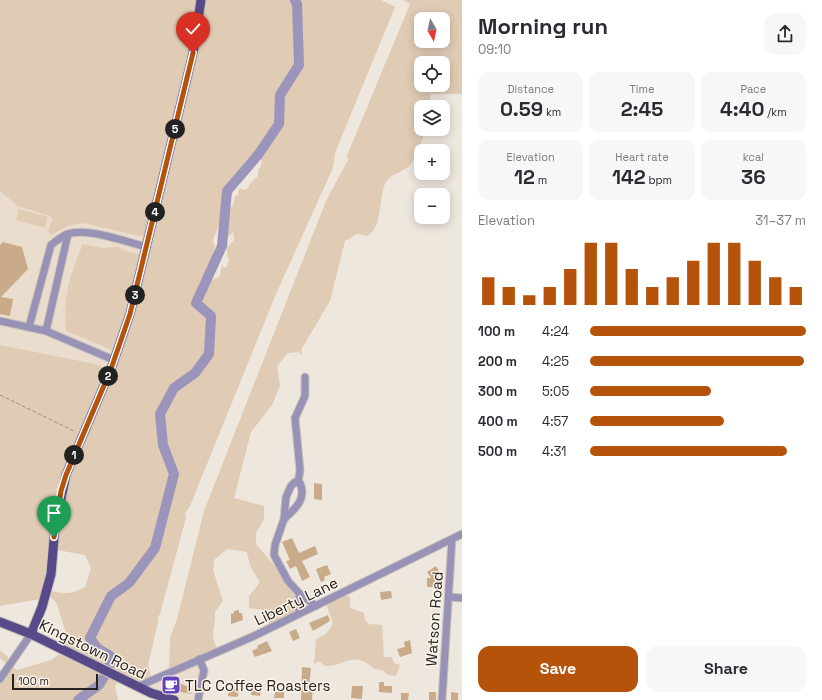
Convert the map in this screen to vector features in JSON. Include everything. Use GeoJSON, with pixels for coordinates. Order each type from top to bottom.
{"type":"FeatureCollection","features":[{"type":"Feature","properties":{"kind":"main road"},"geometry":{"type":"LineString","coordinates":[[31,634],[42,607],[51,574],[55,527],[61,491],[82,435],[114,360],[130,314],[193,53],[201,0]]}},
{"type":"Feature","properties":{"kind":"main road","name":"Kingstown Road"},"geometry":{"type":"LineString","coordinates":[[0,622],[31,634],[139,686],[154,696],[174,700]]}},
{"type":"Feature","properties":{"kind":"street"},"geometry":{"type":"LineString","coordinates":[[29,327],[51,245],[68,234],[88,232],[147,247]]}},
{"type":"Feature","properties":{"kind":"street"},"geometry":{"type":"LineString","coordinates":[[46,331],[68,234]]}},
{"type":"Feature","properties":{"kind":"street"},"geometry":{"type":"LineString","coordinates":[[0,321],[46,331],[114,360]]}},
{"type":"Feature","properties":{"kind":"street"},"geometry":{"type":"LineString","coordinates":[[284,519],[297,507],[302,497],[302,489],[298,483],[300,470],[295,418],[305,396],[305,377]]}},
{"type":"Feature","properties":{"kind":"street"},"geometry":{"type":"LineString","coordinates":[[298,483],[295,482],[290,486],[286,497],[284,519],[275,545],[274,555],[288,581],[299,593],[316,606]]}},
{"type":"Feature","properties":{"kind":"street","name":"Liberty Lane"},"geometry":{"type":"LineString","coordinates":[[139,686],[316,606],[462,534]]}},
{"type":"Feature","properties":{"kind":"street","name":"Watson Road"},"geometry":{"type":"LineString","coordinates":[[442,700],[452,539]]}},
{"type":"Feature","properties":{"kind":"street"},"geometry":{"type":"LineString","coordinates":[[299,593],[299,614]]}},
{"type":"Feature","properties":{"kind":"street"},"geometry":{"type":"LineString","coordinates":[[449,597],[462,598]]}},
{"type":"Feature","properties":{"kind":"street"},"geometry":{"type":"LineString","coordinates":[[0,678],[31,634]]}},
{"type":"Feature","properties":{"kind":"street"},"geometry":{"type":"LineString","coordinates":[[198,700],[204,670],[199,659]]}},
{"type":"Feature","properties":{"kind":"path"},"geometry":{"type":"LineString","coordinates":[[0,395],[82,435]]}},
{"type":"Feature","properties":{"kind":"shaded area"},"geometry":{"type":"Polygon","coordinates":[[[0,0],[381,0],[395,7],[335,153],[333,168],[276,294],[190,506],[185,513],[186,518],[158,617],[148,665],[151,677],[139,682],[120,675],[115,687],[118,700],[0,700],[0,679],[9,666],[0,658],[0,650],[7,656],[17,670],[51,660],[64,651],[67,637],[57,604],[51,597],[0,606],[0,345],[95,364],[111,370],[117,352],[66,331],[66,299],[71,275],[82,244],[103,248],[118,247],[126,251],[145,256],[148,238],[84,223],[68,226],[51,235],[48,231],[52,220],[50,216],[18,206],[0,191],[0,0]],[[259,150],[234,187],[231,198],[213,240],[214,245],[216,246],[214,248],[212,260],[198,288],[197,294],[201,294],[202,290],[209,289],[209,282],[220,276],[222,264],[224,268],[227,267],[229,259],[227,256],[227,247],[234,240],[233,231],[231,235],[226,237],[225,226],[227,224],[231,207],[233,206],[235,196],[238,195],[239,188],[244,190],[248,188],[258,176],[258,170],[261,167],[262,151],[259,150]],[[57,550],[48,590],[71,593],[85,587],[91,568],[85,555],[57,550]]]}},
{"type":"Feature","properties":{"kind":"shaded area"},"geometry":{"type":"Polygon","coordinates":[[[403,0],[462,0],[462,94],[431,94],[430,100],[414,100],[414,136],[423,136],[421,144],[414,144],[414,158],[409,166],[389,178],[385,184],[378,219],[373,231],[368,236],[357,234],[345,241],[330,301],[301,350],[302,355],[298,352],[288,353],[277,366],[280,386],[272,405],[251,432],[234,498],[264,506],[264,519],[256,533],[256,544],[277,569],[293,592],[300,611],[270,625],[263,610],[249,608],[249,596],[260,582],[250,566],[247,552],[227,549],[214,560],[213,570],[223,601],[215,612],[213,638],[217,649],[169,670],[170,638],[177,619],[204,511],[326,201],[349,158],[346,158],[410,4],[403,0]]]}},
{"type":"Feature","properties":{"kind":"shaded area"},"geometry":{"type":"Polygon","coordinates":[[[0,188],[151,217],[119,340],[97,389],[0,364],[0,188]]]}},
{"type":"Feature","properties":{"kind":"shaded area"},"geometry":{"type":"Polygon","coordinates":[[[19,209],[48,217],[45,228],[16,220],[19,209]]]}},
{"type":"Feature","properties":{"kind":"shaded area"},"geometry":{"type":"Polygon","coordinates":[[[339,594],[350,597],[350,608],[364,613],[365,620],[369,624],[382,625],[384,657],[392,657],[394,663],[400,665],[396,676],[388,675],[383,670],[374,669],[360,660],[349,660],[332,666],[325,666],[319,661],[314,664],[316,639],[326,634],[333,624],[325,600],[339,594]]]}},
{"type":"Feature","properties":{"kind":"shaded area"},"geometry":{"type":"Polygon","coordinates":[[[204,656],[209,675],[202,683],[199,700],[181,700],[139,682],[204,656]]]}},
{"type":"Feature","properties":{"kind":"building"},"geometry":{"type":"Polygon","coordinates":[[[3,242],[22,247],[28,269],[1,297],[13,299],[10,316],[0,314],[0,245],[3,242]]]}},
{"type":"Feature","properties":{"kind":"building"},"geometry":{"type":"Polygon","coordinates":[[[314,483],[322,484],[322,500],[314,499],[314,483]]]}},
{"type":"Feature","properties":{"kind":"building"},"geometry":{"type":"Polygon","coordinates":[[[292,538],[299,553],[315,546],[318,554],[302,561],[310,577],[302,581],[296,566],[290,569],[286,561],[290,560],[282,542],[292,538]]]}},
{"type":"Feature","properties":{"kind":"building"},"geometry":{"type":"Polygon","coordinates":[[[327,565],[331,574],[324,577],[325,580],[321,582],[316,569],[327,565]]]}},
{"type":"Feature","properties":{"kind":"building"},"geometry":{"type":"Polygon","coordinates":[[[436,566],[441,575],[435,578],[434,587],[427,587],[427,578],[431,578],[427,572],[436,566]]]}},
{"type":"Feature","properties":{"kind":"building"},"geometry":{"type":"Polygon","coordinates":[[[391,591],[392,598],[381,600],[380,592],[391,591]]]}},
{"type":"Feature","properties":{"kind":"building"},"geometry":{"type":"Polygon","coordinates":[[[239,610],[239,613],[242,613],[243,620],[231,624],[231,614],[234,613],[234,611],[239,610]]]}},
{"type":"Feature","properties":{"kind":"building"},"geometry":{"type":"Polygon","coordinates":[[[328,615],[330,621],[313,631],[309,623],[328,615]]]}},
{"type":"Feature","properties":{"kind":"building"},"geometry":{"type":"Polygon","coordinates":[[[296,629],[300,638],[293,641],[289,632],[296,629]]]}},
{"type":"Feature","properties":{"kind":"building"},"geometry":{"type":"Polygon","coordinates":[[[410,640],[412,653],[400,657],[397,649],[405,647],[404,642],[410,640]]]}},
{"type":"Feature","properties":{"kind":"building"},"geometry":{"type":"Polygon","coordinates":[[[267,641],[272,651],[255,657],[252,651],[258,648],[257,646],[267,641]]]}},
{"type":"Feature","properties":{"kind":"building"},"geometry":{"type":"Polygon","coordinates":[[[302,667],[311,668],[309,687],[313,687],[312,700],[301,700],[302,667]]]}},
{"type":"Feature","properties":{"kind":"building"},"geometry":{"type":"Polygon","coordinates":[[[167,679],[192,688],[191,694],[163,687],[167,679]]]}},
{"type":"Feature","properties":{"kind":"building"},"geometry":{"type":"Polygon","coordinates":[[[379,682],[384,682],[384,686],[392,686],[392,693],[379,692],[379,682]]]}},
{"type":"Feature","properties":{"kind":"building"},"geometry":{"type":"Polygon","coordinates":[[[352,686],[363,686],[362,699],[351,698],[352,686]]]}},
{"type":"Feature","properties":{"kind":"building"},"geometry":{"type":"Polygon","coordinates":[[[249,687],[262,687],[260,696],[251,695],[251,692],[248,692],[249,687]]]}},
{"type":"Feature","properties":{"kind":"building"},"geometry":{"type":"Polygon","coordinates":[[[229,688],[239,689],[238,696],[228,696],[229,688]]]}},
{"type":"Feature","properties":{"kind":"building"},"geometry":{"type":"Polygon","coordinates":[[[275,692],[284,692],[284,698],[274,698],[275,692]]]}},
{"type":"Feature","properties":{"kind":"building"},"geometry":{"type":"Polygon","coordinates":[[[429,692],[436,692],[436,700],[429,700],[429,692]]]}},
{"type":"Feature","properties":{"kind":"building"},"geometry":{"type":"Polygon","coordinates":[[[451,692],[458,693],[458,700],[451,700],[451,692]]]}},
{"type":"Feature","properties":{"kind":"building"},"geometry":{"type":"Polygon","coordinates":[[[401,693],[409,693],[408,700],[401,700],[401,693]]]}},
{"type":"Feature","properties":{"kind":"waterway"},"geometry":{"type":"LineString","coordinates":[[109,666],[112,657],[97,648],[90,638],[111,596],[129,583],[155,548],[174,474],[163,445],[160,414],[174,388],[195,373],[209,354],[211,316],[196,303],[222,246],[227,191],[258,155],[279,124],[280,95],[299,65],[297,4],[295,0]]}},
{"type":"Feature","properties":{"kind":"waterway"},"geometry":{"type":"LineString","coordinates":[[78,700],[99,685],[105,675]]}},
{"type":"Feature","properties":{"kind":"place","name":"TLC Coffee Roasters"},"geometry":{"type":"Point","coordinates":[171,685]}},
{"type":"Feature","properties":{"kind":"route"},"geometry":{"type":"LineString","coordinates":[[54,537],[61,491],[66,475],[124,336],[145,256],[193,53]]}}]}
